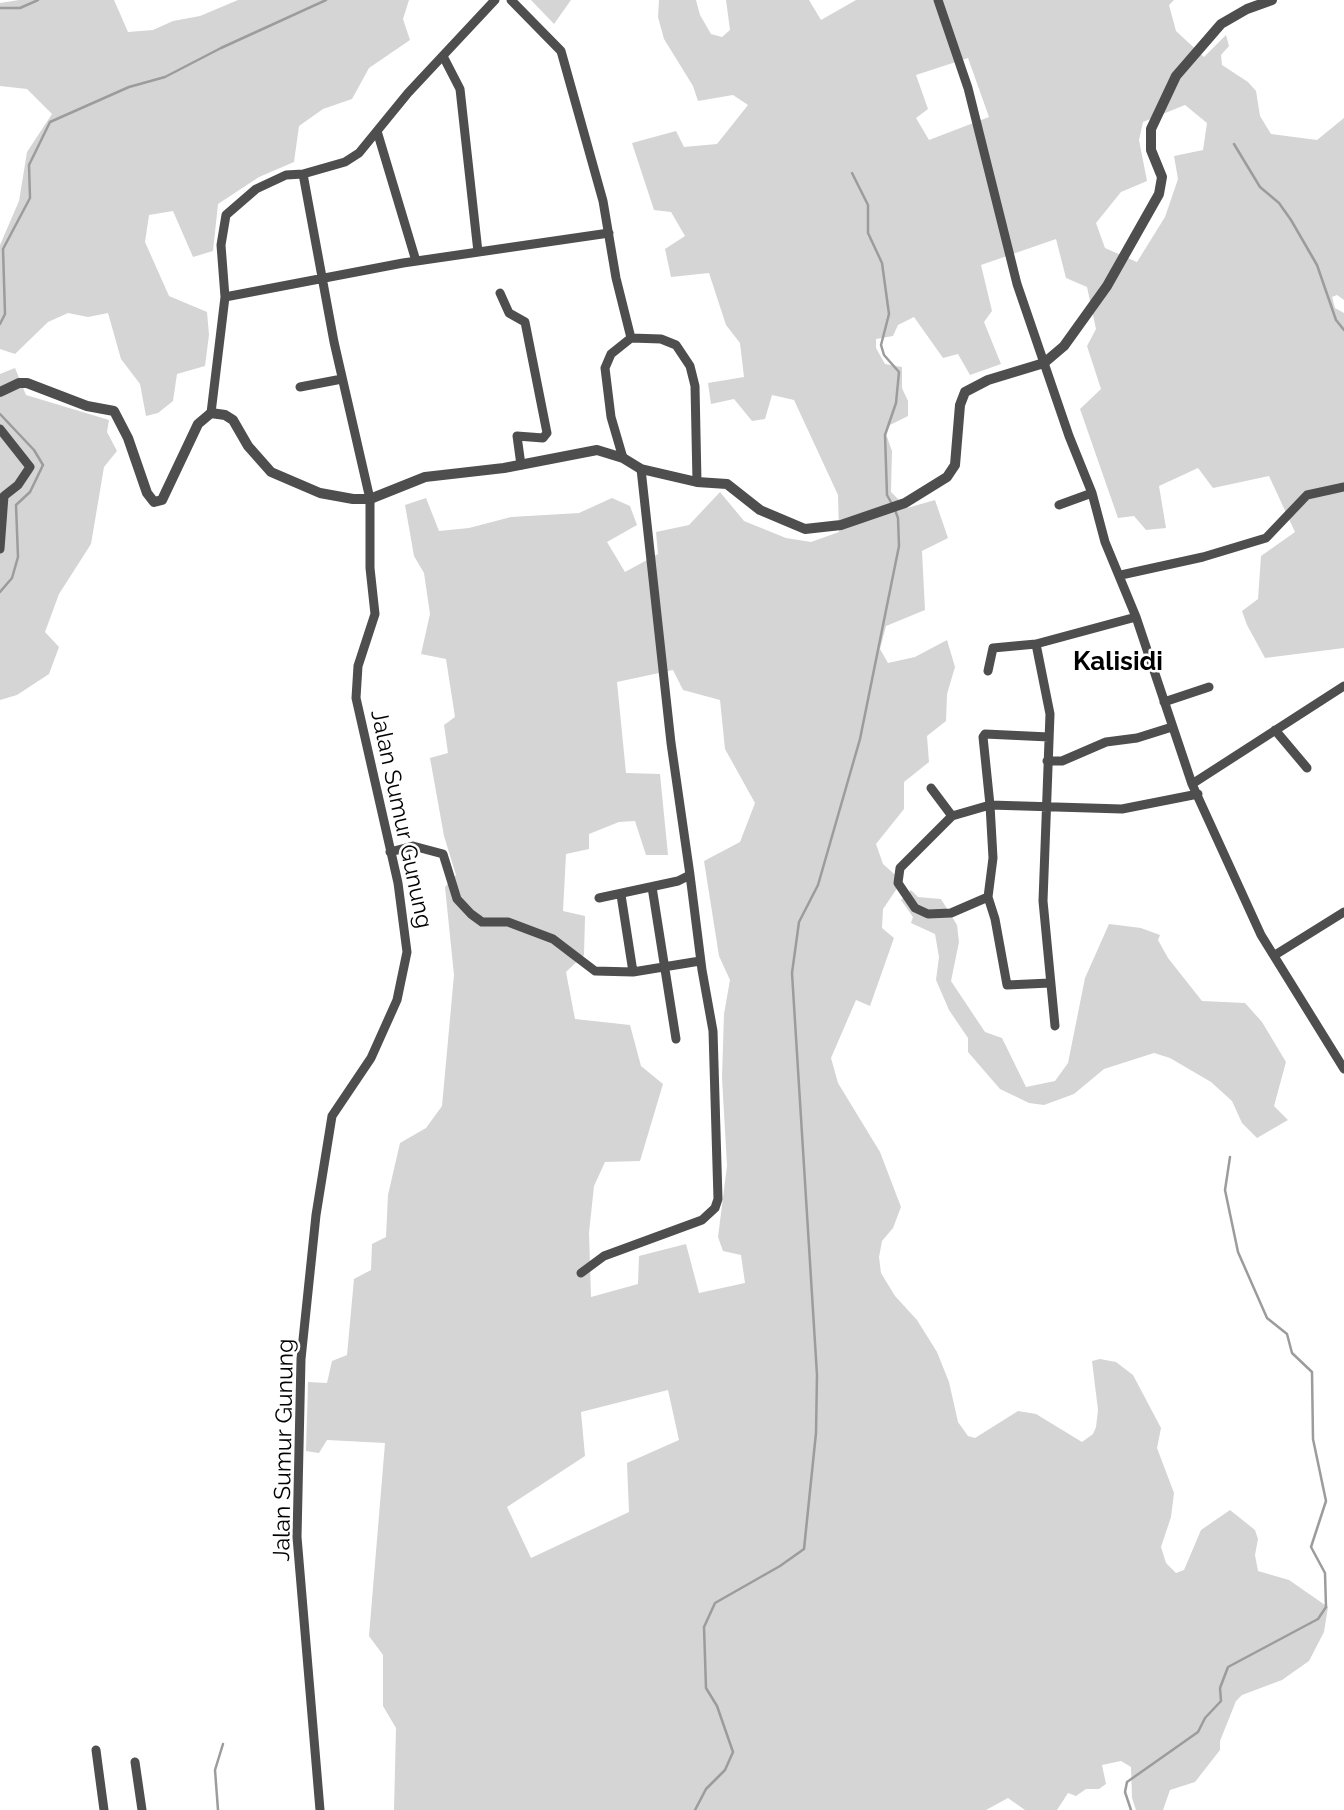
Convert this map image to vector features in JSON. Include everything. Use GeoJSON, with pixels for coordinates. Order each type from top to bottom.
{"type":"FeatureCollection","features":[{"type":"Feature","properties":{"kind":"street"},"geometry":{"type":"LineString","coordinates":[[0,392],[19,383],[27,383],[87,406],[114,411],[128,438],[147,493],[154,502],[162,499],[198,424],[211,413],[225,297],[221,245],[226,215],[256,189],[286,175],[303,174],[345,162],[359,153],[495,0]]}},
{"type":"Feature","properties":{"kind":"street"},"geometry":{"type":"LineString","coordinates":[[511,0],[561,51],[603,201],[631,338]]}},
{"type":"Feature","properties":{"kind":"street"},"geometry":{"type":"LineString","coordinates":[[938,0],[968,88],[1017,284],[1093,494],[1105,542],[1121,575],[1192,784],[1237,886],[1344,1069]]}},
{"type":"Feature","properties":{"kind":"street"},"geometry":{"type":"LineString","coordinates":[[211,413],[225,415],[233,420],[248,446],[271,472],[320,493],[370,499],[425,477],[520,465],[597,450],[623,458],[641,469],[697,482],[727,484],[760,510],[805,529],[841,525],[905,503],[947,477],[953,470],[960,405],[965,391],[988,380],[1044,363],[1064,346],[1083,323],[1159,194],[1162,177],[1151,150],[1151,129],[1176,76],[1221,24],[1247,9],[1272,0]]}},
{"type":"Feature","properties":{"kind":"street"},"geometry":{"type":"LineString","coordinates":[[443,58],[460,89],[478,252]]}},
{"type":"Feature","properties":{"kind":"street"},"geometry":{"type":"LineString","coordinates":[[377,131],[416,261]]}},
{"type":"Feature","properties":{"kind":"street","name":"Jalan Sumur Gunung"},"geometry":{"type":"LineString","coordinates":[[303,174],[321,279],[370,499],[370,569],[375,614],[358,666],[356,698],[402,910],[406,967],[397,1000],[371,1058],[332,1116],[316,1215],[301,1359],[297,1537],[320,1810]]}},
{"type":"Feature","properties":{"kind":"street"},"geometry":{"type":"LineString","coordinates":[[225,297],[261,287],[416,261],[608,233]]}},
{"type":"Feature","properties":{"kind":"street"},"geometry":{"type":"LineString","coordinates":[[500,293],[509,313],[525,322],[547,433],[543,438],[517,436],[520,465]]}},
{"type":"Feature","properties":{"kind":"street"},"geometry":{"type":"LineString","coordinates":[[623,458],[609,409],[605,368],[611,354],[631,338],[661,339],[676,345],[690,366],[695,386],[697,482]]}},
{"type":"Feature","properties":{"kind":"street"},"geometry":{"type":"LineString","coordinates":[[300,387],[342,379]]}},
{"type":"Feature","properties":{"kind":"street"},"geometry":{"type":"LineString","coordinates":[[0,429],[30,467],[18,485],[4,496],[0,549]]}},
{"type":"Feature","properties":{"kind":"street"},"geometry":{"type":"LineString","coordinates":[[581,1273],[604,1256],[689,1227],[715,1208],[718,1199],[713,1031],[671,743],[641,469]]}},
{"type":"Feature","properties":{"kind":"street"},"geometry":{"type":"LineString","coordinates":[[1121,575],[1203,557],[1266,538],[1307,495],[1344,487]]}},
{"type":"Feature","properties":{"kind":"street"},"geometry":{"type":"LineString","coordinates":[[1059,505],[1093,494]]}},
{"type":"Feature","properties":{"kind":"street"},"geometry":{"type":"LineString","coordinates":[[988,671],[993,648],[1036,644],[1136,617]]}},
{"type":"Feature","properties":{"kind":"street"},"geometry":{"type":"LineString","coordinates":[[1036,644],[1049,714],[1043,901],[1055,1026]]}},
{"type":"Feature","properties":{"kind":"street"},"geometry":{"type":"LineString","coordinates":[[1192,784],[1344,686]]}},
{"type":"Feature","properties":{"kind":"street"},"geometry":{"type":"LineString","coordinates":[[1164,702],[1209,687]]}},
{"type":"Feature","properties":{"kind":"street"},"geometry":{"type":"LineString","coordinates":[[1047,761],[1062,761],[1106,742],[1138,738],[1172,726]]}},
{"type":"Feature","properties":{"kind":"street"},"geometry":{"type":"LineString","coordinates":[[1275,730],[1307,768]]}},
{"type":"Feature","properties":{"kind":"street"},"geometry":{"type":"LineString","coordinates":[[1049,737],[985,734],[993,858],[988,897],[995,919],[1004,982],[1012,987],[1050,983]]}},
{"type":"Feature","properties":{"kind":"street"},"geometry":{"type":"LineString","coordinates":[[931,788],[952,816]]}},
{"type":"Feature","properties":{"kind":"street"},"geometry":{"type":"LineString","coordinates":[[988,897],[968,907],[938,915],[915,908],[901,892],[898,883],[900,868],[952,816],[990,804],[1122,808],[1198,794]]}},
{"type":"Feature","properties":{"kind":"street"},"geometry":{"type":"LineString","coordinates":[[390,852],[413,846],[443,854],[457,899],[482,922],[508,922],[553,939],[595,971],[633,972],[701,961]]}},
{"type":"Feature","properties":{"kind":"street"},"geometry":{"type":"LineString","coordinates":[[599,898],[652,887],[690,874]]}},
{"type":"Feature","properties":{"kind":"street"},"geometry":{"type":"LineString","coordinates":[[652,887],[676,1039]]}},
{"type":"Feature","properties":{"kind":"street"},"geometry":{"type":"LineString","coordinates":[[621,895],[633,972]]}},
{"type":"Feature","properties":{"kind":"street"},"geometry":{"type":"LineString","coordinates":[[1275,955],[1344,912]]}},
{"type":"Feature","properties":{"kind":"street"},"geometry":{"type":"LineString","coordinates":[[96,1750],[104,1810]]}},
{"type":"Feature","properties":{"kind":"street"},"geometry":{"type":"LineString","coordinates":[[135,1762],[142,1810]]}},
{"type":"Feature","properties":{"kind":"shaded area"},"geometry":{"type":"Polygon","coordinates":[[[19,0],[114,0],[128,32],[153,30],[173,21],[200,16],[238,0],[409,0],[403,19],[410,40],[369,68],[352,99],[323,109],[299,126],[294,162],[259,177],[218,204],[213,251],[193,257],[173,211],[149,215],[145,242],[169,296],[207,312],[209,335],[205,366],[177,374],[173,401],[158,413],[146,416],[140,384],[121,359],[108,313],[88,317],[68,313],[48,322],[15,354],[0,349],[0,245],[19,201],[27,152],[52,114],[27,89],[0,86],[0,3],[19,0]]]}},
{"type":"Feature","properties":{"kind":"shaded area"},"geometry":{"type":"Polygon","coordinates":[[[531,0],[571,0],[554,24],[531,0]]]}},
{"type":"Feature","properties":{"kind":"shaded area"},"geometry":{"type":"Polygon","coordinates":[[[659,0],[696,0],[700,15],[711,34],[722,37],[730,30],[726,0],[809,0],[821,20],[856,0],[1174,0],[1169,5],[1176,31],[1204,57],[1226,35],[1229,46],[1221,55],[1222,65],[1248,82],[1256,91],[1260,116],[1271,134],[1317,140],[1344,118],[1344,300],[1337,295],[1332,297],[1335,308],[1344,313],[1344,648],[1265,658],[1247,625],[1242,611],[1258,599],[1261,556],[1295,532],[1269,476],[1213,488],[1198,468],[1159,486],[1166,528],[1146,530],[1134,516],[1118,518],[1080,409],[1101,389],[1087,346],[1096,329],[1087,287],[1066,278],[1056,239],[981,265],[992,311],[984,322],[1001,364],[970,375],[958,354],[943,358],[914,317],[898,325],[893,336],[876,339],[876,348],[885,364],[902,367],[902,388],[908,401],[908,416],[890,425],[886,434],[892,451],[891,492],[907,508],[935,500],[948,538],[922,551],[925,610],[886,626],[880,649],[888,663],[915,657],[947,640],[955,667],[947,694],[946,721],[927,736],[929,762],[904,782],[904,809],[876,844],[883,864],[902,881],[883,909],[882,928],[894,938],[870,1006],[856,1000],[831,1058],[838,1083],[880,1152],[901,1207],[893,1228],[882,1241],[879,1257],[881,1273],[895,1296],[917,1320],[937,1352],[949,1382],[958,1422],[968,1436],[975,1438],[1018,1411],[1036,1414],[1082,1442],[1093,1434],[1096,1427],[1098,1410],[1092,1361],[1100,1359],[1116,1362],[1133,1375],[1161,1428],[1157,1448],[1174,1493],[1171,1517],[1161,1547],[1166,1563],[1176,1573],[1184,1570],[1201,1530],[1230,1510],[1255,1530],[1258,1539],[1255,1555],[1258,1571],[1289,1580],[1328,1607],[1324,1632],[1309,1661],[1282,1680],[1242,1695],[1236,1701],[1220,1741],[1220,1750],[1195,1782],[1170,1790],[1163,1810],[1136,1810],[1132,1798],[1131,1767],[1121,1761],[1102,1765],[1106,1784],[1099,1789],[1086,1789],[1076,1796],[1068,1793],[1057,1810],[1025,1810],[1008,1798],[986,1810],[394,1810],[396,1728],[383,1706],[383,1655],[369,1636],[385,1443],[327,1440],[319,1453],[306,1451],[308,1382],[327,1383],[332,1361],[347,1355],[354,1279],[371,1270],[372,1244],[386,1237],[388,1195],[400,1143],[426,1128],[442,1106],[454,975],[445,887],[456,875],[444,836],[430,758],[448,753],[444,725],[455,717],[446,659],[421,654],[430,614],[424,573],[414,556],[405,505],[426,498],[439,531],[469,528],[511,517],[579,513],[612,498],[630,506],[637,525],[607,542],[625,572],[658,554],[656,532],[689,525],[720,492],[744,521],[786,538],[811,542],[839,532],[838,495],[794,400],[772,395],[765,419],[752,421],[734,399],[711,404],[708,383],[744,377],[740,343],[726,325],[709,273],[671,277],[665,249],[685,236],[671,212],[654,210],[632,143],[676,131],[684,147],[717,144],[748,105],[733,95],[698,101],[693,86],[664,39],[658,17],[659,0]],[[968,58],[916,75],[928,109],[916,118],[929,140],[989,117],[968,58]],[[1185,105],[1143,122],[1139,140],[1147,181],[1121,192],[1096,223],[1105,248],[1137,262],[1165,217],[1178,179],[1174,156],[1203,150],[1207,123],[1185,105]],[[673,670],[617,682],[626,773],[660,774],[668,855],[646,855],[635,821],[619,822],[589,834],[589,849],[566,854],[563,911],[585,916],[584,955],[566,972],[575,1019],[630,1025],[641,1066],[663,1084],[640,1161],[605,1162],[594,1186],[589,1233],[591,1297],[638,1284],[639,1256],[686,1244],[699,1293],[745,1283],[741,1255],[723,1251],[718,1237],[727,1166],[722,1078],[724,1014],[730,980],[719,956],[704,861],[740,842],[755,803],[725,749],[720,700],[683,690],[673,670]],[[668,1390],[581,1412],[585,1456],[507,1507],[531,1558],[629,1512],[627,1463],[679,1440],[668,1390]]]}},
{"type":"Feature","properties":{"kind":"shaded area"},"geometry":{"type":"Polygon","coordinates":[[[15,368],[26,395],[109,420],[107,432],[117,451],[104,467],[91,544],[59,594],[45,632],[59,647],[49,674],[17,695],[0,700],[0,374],[15,368]]]}},
{"type":"Feature","properties":{"kind":"shaded area"},"geometry":{"type":"Polygon","coordinates":[[[911,890],[918,897],[941,899],[957,925],[959,942],[951,981],[985,1032],[1002,1038],[1026,1087],[1055,1081],[1068,1063],[1085,978],[1109,924],[1141,928],[1160,935],[1158,940],[1168,958],[1202,1001],[1245,1003],[1262,1022],[1286,1062],[1274,1106],[1288,1120],[1257,1138],[1242,1123],[1232,1101],[1211,1082],[1170,1058],[1154,1053],[1104,1069],[1074,1094],[1044,1105],[1029,1103],[1000,1089],[968,1052],[968,1038],[949,1010],[936,980],[939,957],[935,934],[911,923],[913,917],[901,900],[911,890]]]}},
{"type":"Feature","properties":{"kind":"waterway"},"geometry":{"type":"LineString","coordinates":[[0,8],[20,8],[38,0]]}},
{"type":"Feature","properties":{"kind":"waterway"},"geometry":{"type":"LineString","coordinates":[[0,324],[5,314],[3,249],[30,198],[29,165],[50,122],[129,87],[165,77],[326,0]]}},
{"type":"Feature","properties":{"kind":"waterway"},"geometry":{"type":"LineString","coordinates":[[1234,144],[1260,187],[1279,203],[1291,220],[1317,265],[1336,320],[1344,330]]}},
{"type":"Feature","properties":{"kind":"waterway"},"geometry":{"type":"LineString","coordinates":[[852,173],[868,205],[868,233],[882,263],[889,314],[881,345],[884,355],[899,372],[896,403],[885,435],[887,495],[892,504]]}},
{"type":"Feature","properties":{"kind":"waterway"},"geometry":{"type":"LineString","coordinates":[[0,414],[34,450],[43,465],[30,492],[16,505],[18,557],[12,578],[0,592]]}},
{"type":"Feature","properties":{"kind":"waterway"},"geometry":{"type":"LineString","coordinates":[[695,1810],[706,1789],[725,1770],[733,1752],[717,1706],[706,1688],[704,1627],[715,1603],[804,1549],[816,1433],[817,1375],[792,973],[799,922],[818,885],[860,739],[899,546],[895,510]]}},
{"type":"Feature","properties":{"kind":"waterway"},"geometry":{"type":"LineString","coordinates":[[1131,1810],[1125,1792],[1127,1782],[1198,1732],[1205,1718],[1221,1701],[1220,1688],[1228,1667],[1318,1619],[1326,1607],[1325,1573],[1311,1547],[1326,1501],[1313,1439],[1312,1372],[1292,1353],[1287,1334],[1267,1318],[1238,1252],[1225,1190],[1230,1157]]}},
{"type":"Feature","properties":{"kind":"waterway"},"geometry":{"type":"LineString","coordinates":[[218,1810],[215,1770],[223,1744]]}},
{"type":"Feature","properties":{"kind":"district","name":"Kalisidi"},"geometry":{"type":"Point","coordinates":[1118,662]}}]}
